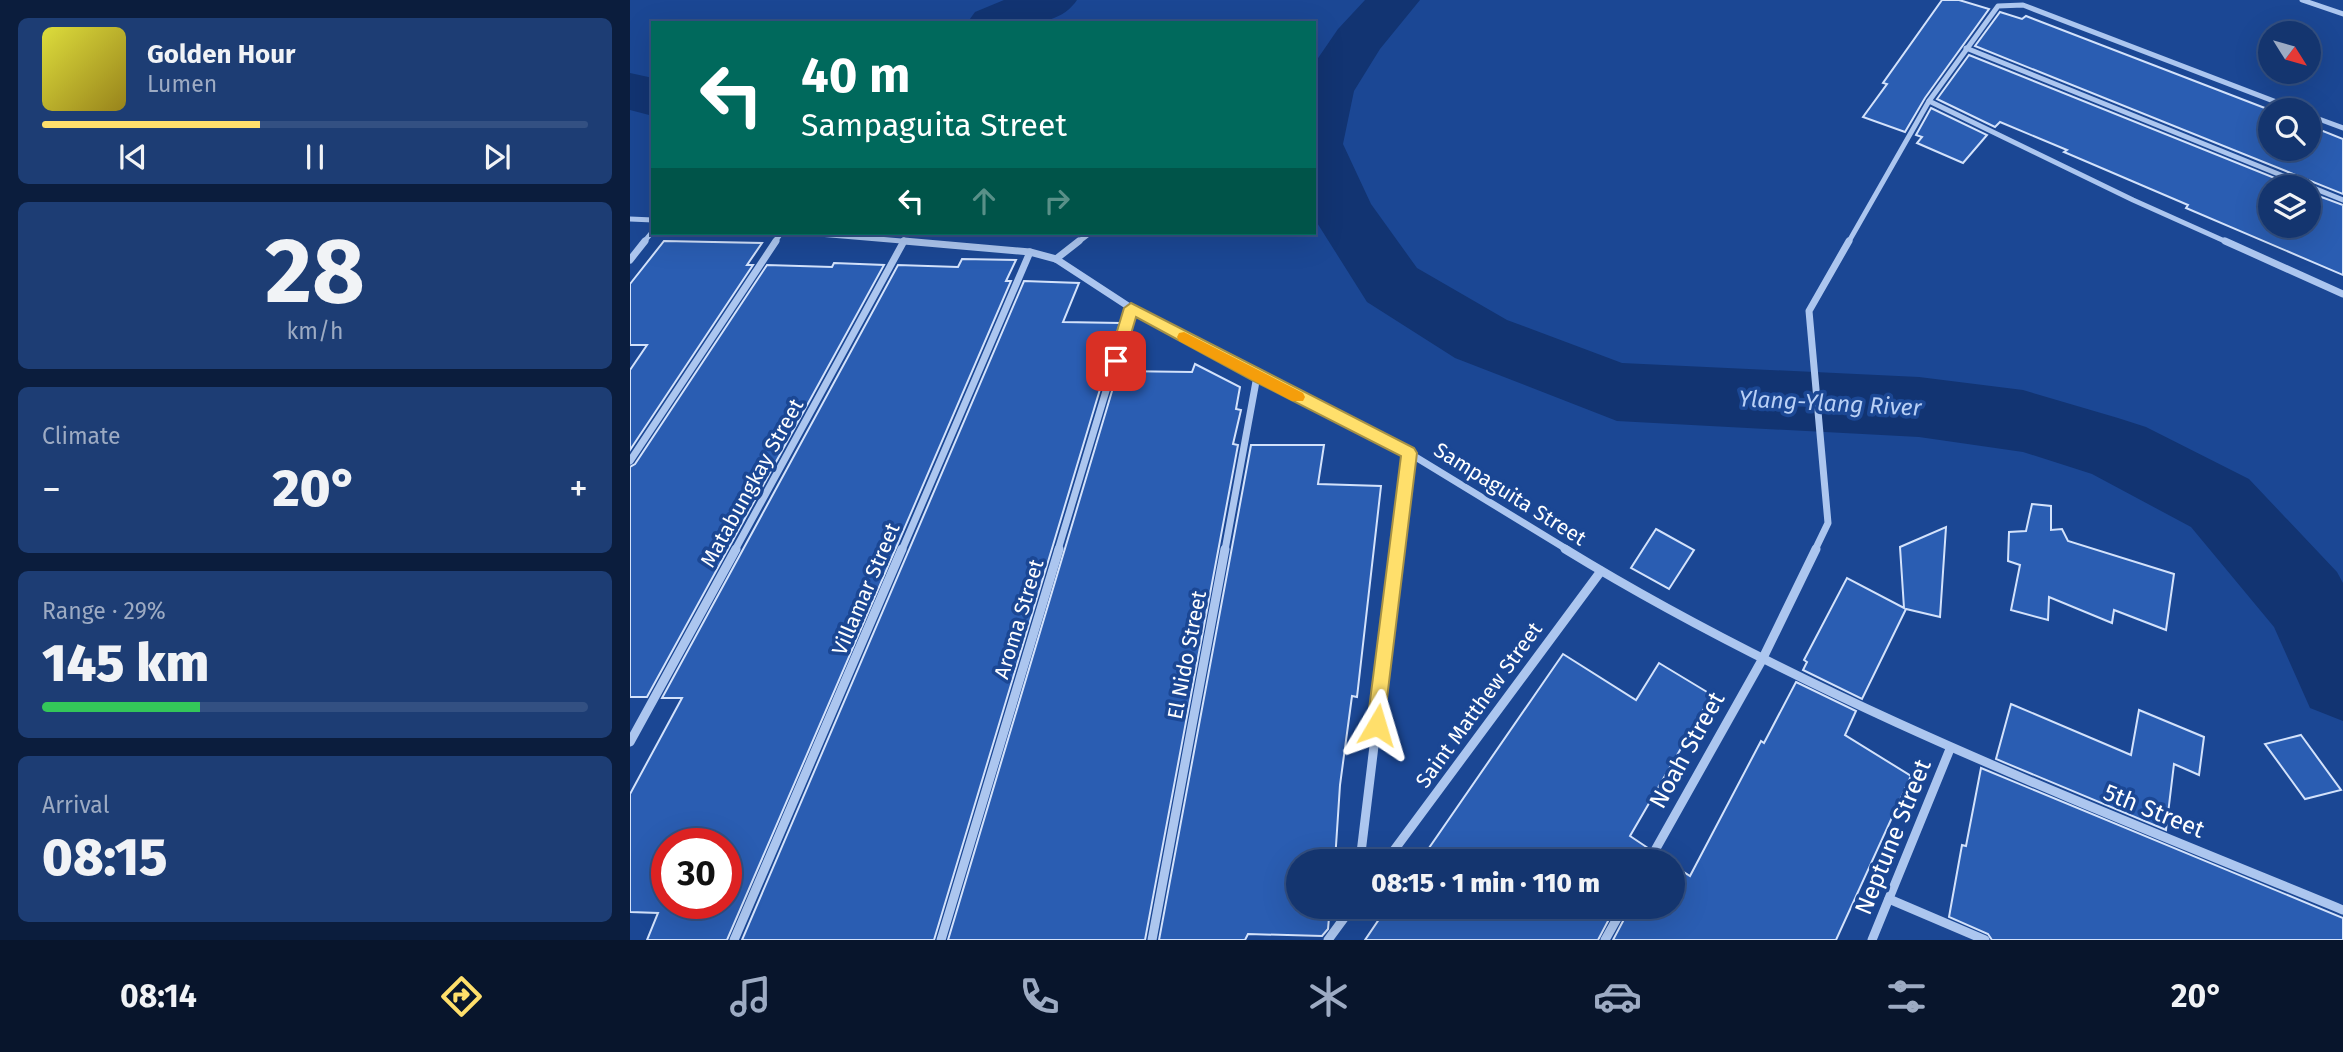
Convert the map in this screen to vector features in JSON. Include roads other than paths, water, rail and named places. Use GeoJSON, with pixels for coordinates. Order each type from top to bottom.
{"type":"FeatureCollection","features":[{"type":"Feature","properties":{"kind":"street"},"geometry":{"type":"LineString","coordinates":[[2302,0],[2343,14]]}},
{"type":"Feature","properties":{"kind":"street"},"geometry":{"type":"LineString","coordinates":[[2266,98],[2023,5],[1998,6],[1929,101],[2121,195],[2343,294]]}},
{"type":"Feature","properties":{"kind":"street"},"geometry":{"type":"LineString","coordinates":[[1966,48],[2343,200]]}},
{"type":"Feature","properties":{"kind":"street","name":"Noah Street"},"geometry":{"type":"LineString","coordinates":[[1656,849],[1762,660],[1828,523],[1809,311],[1929,101]]}},
{"type":"Feature","properties":{"kind":"street"},"geometry":{"type":"LineString","coordinates":[[2321,120],[2343,128]]}},
{"type":"Feature","properties":{"kind":"street"},"geometry":{"type":"LineString","coordinates":[[630,219],[651,220]]}},
{"type":"Feature","properties":{"kind":"street"},"geometry":{"type":"LineString","coordinates":[[630,260],[651,233]]}},
{"type":"Feature","properties":{"kind":"street"},"geometry":{"type":"LineString","coordinates":[[630,461],[780,235]]}},
{"type":"Feature","properties":{"kind":"street","name":"Sampaguita Street"},"geometry":{"type":"LineString","coordinates":[[831,235],[1030,252],[1056,259],[1131,308],[1409,453],[1601,570],[1762,660],[1950,749]]}},
{"type":"Feature","properties":{"kind":"street"},"geometry":{"type":"LineString","coordinates":[[1056,259],[1087,235]]}},
{"type":"Feature","properties":{"kind":"street","name":"Matabungkay Street"},"geometry":{"type":"LineString","coordinates":[[630,742],[904,241]]}},
{"type":"Feature","properties":{"kind":"street","name":"Villamar Street"},"geometry":{"type":"LineString","coordinates":[[734,940],[1030,252]]}},
{"type":"Feature","properties":{"kind":"street","name":"Aroma Street"},"geometry":{"type":"LineString","coordinates":[[941,940],[1131,308]]}},
{"type":"Feature","properties":{"kind":"street","name":"El Nido Street"},"geometry":{"type":"LineString","coordinates":[[1152,940],[1257,376]]}},
{"type":"Feature","properties":{"kind":"street"},"geometry":{"type":"LineString","coordinates":[[1361,849],[1409,453]]}},
{"type":"Feature","properties":{"kind":"street","name":"Saint Matthew Street"},"geometry":{"type":"LineString","coordinates":[[1395,849],[1601,570]]}},
{"type":"Feature","properties":{"kind":"street","name":"Neptune Street"},"geometry":{"type":"LineString","coordinates":[[1872,940],[1950,749]]}},
{"type":"Feature","properties":{"kind":"street","name":"5th Street"},"geometry":{"type":"LineString","coordinates":[[1950,749],[2343,910]]}},
{"type":"Feature","properties":{"kind":"street"},"geometry":{"type":"LineString","coordinates":[[1889,899],[1985,940]]}},
{"type":"Feature","properties":{"kind":"street"},"geometry":{"type":"LineString","coordinates":[[1328,940],[1343,919]]}},
{"type":"Feature","properties":{"kind":"street"},"geometry":{"type":"LineString","coordinates":[[1605,940],[1617,919]]}},
{"type":"Feature","properties":{"kind":"waterway","name":"Ylang-Ylang River"},"geometry":{"type":"LineString","coordinates":[[999,21],[1051,0]]}},
{"type":"Feature","properties":{"kind":"waterway","name":"Ylang-Ylang River"},"geometry":{"type":"LineString","coordinates":[[1316,133],[1325,91],[1358,41],[1394,0]]}},
{"type":"Feature","properties":{"kind":"waterway","name":"Ylang-Ylang River"},"geometry":{"type":"LineString","coordinates":[[630,90],[651,97]]}},
{"type":"Feature","properties":{"kind":"waterway","name":"Ylang-Ylang River"},"geometry":{"type":"LineString","coordinates":[[1316,151],[1341,209],[1392,285],[1481,339],[1617,392],[1919,407],[2023,421],[2118,450],[2220,503],[2306,600],[2343,677]]}}]}
